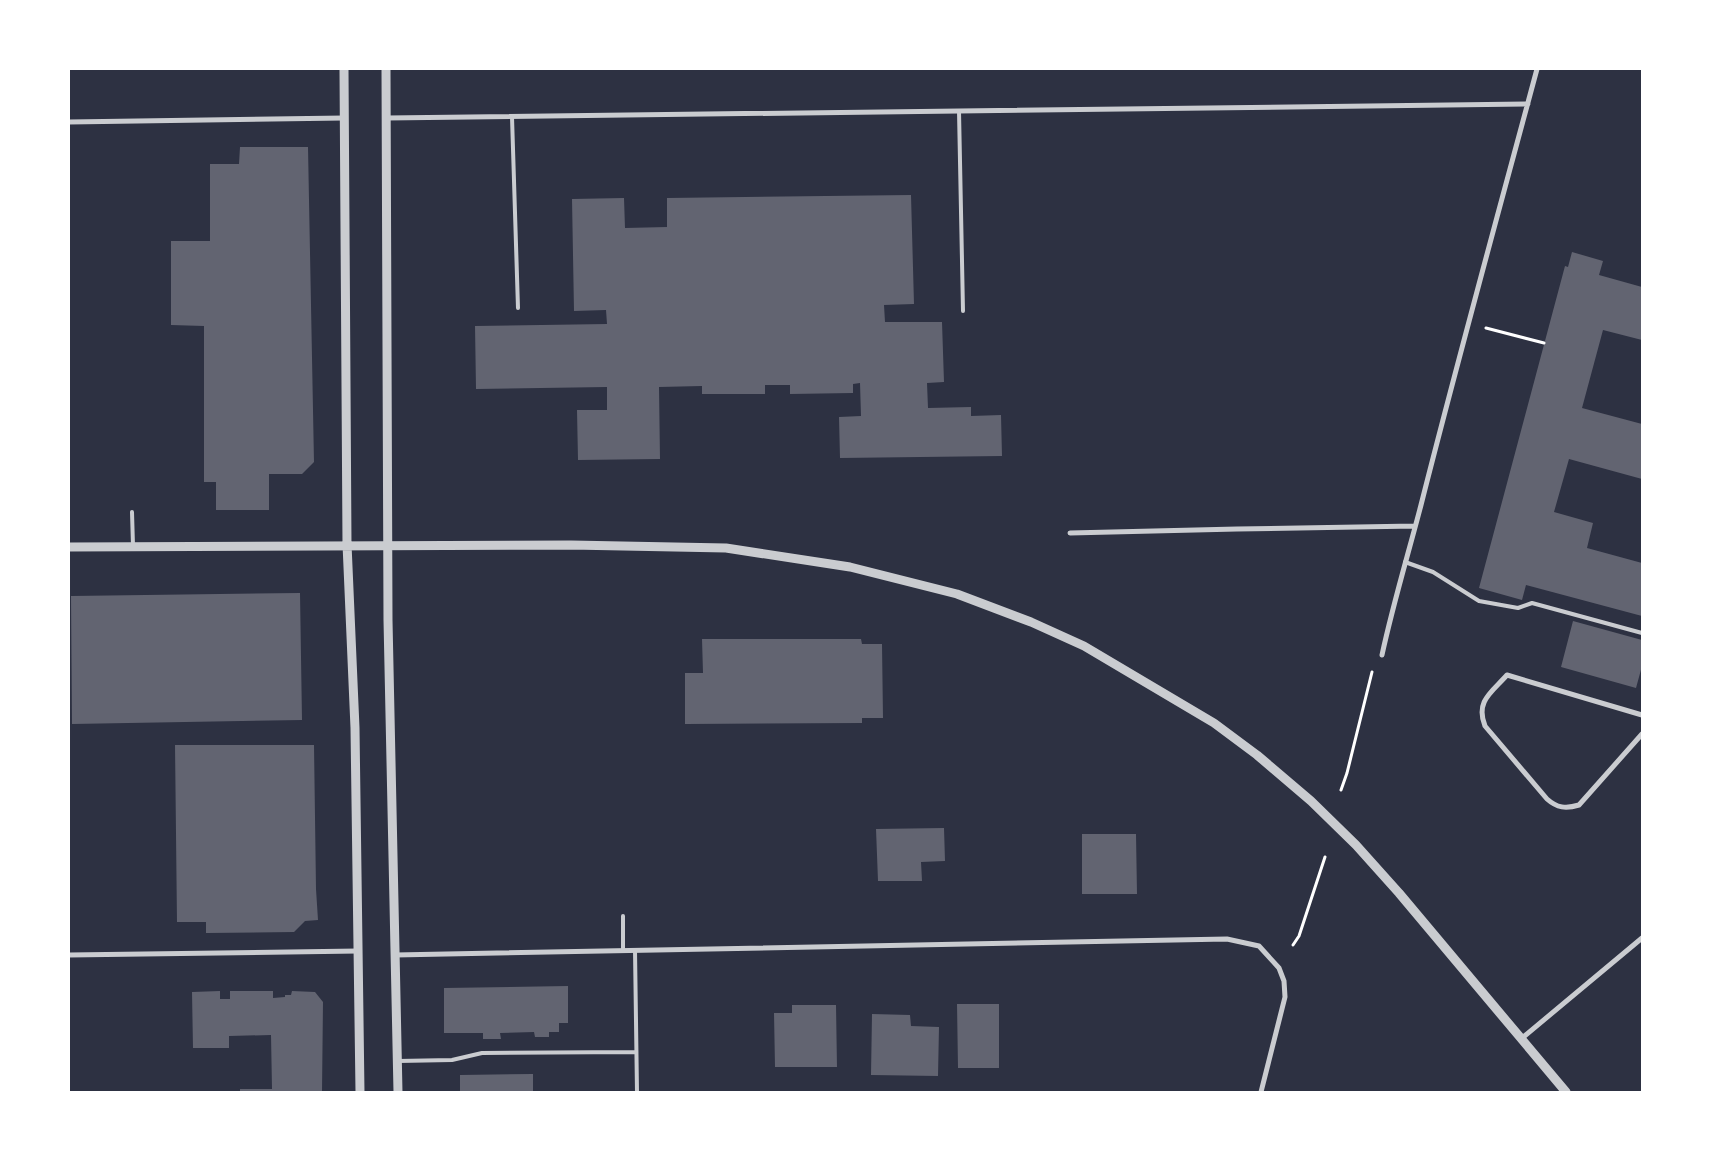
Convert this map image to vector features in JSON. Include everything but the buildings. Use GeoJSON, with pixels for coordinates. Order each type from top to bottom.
{"type":"FeatureCollection","features":[{"type":"Feature","properties":{"kind":"street"},"geometry":{"type":"LineString","coordinates":[[344,69],[343,185],[347,544],[355,728],[360,1092]]}},
{"type":"Feature","properties":{"kind":"street"},"geometry":{"type":"LineString","coordinates":[[386,69],[388,630],[398,1092]]}},
{"type":"Feature","properties":{"kind":"street"},"geometry":{"type":"LineString","coordinates":[[1382,655],[1391,613],[1452,380],[1537,69]]}},
{"type":"Feature","properties":{"kind":"street"},"geometry":{"type":"LineString","coordinates":[[387,118],[1528,104]]}},
{"type":"Feature","properties":{"kind":"street"},"geometry":{"type":"LineString","coordinates":[[69,122],[344,118]]}},
{"type":"Feature","properties":{"kind":"street"},"geometry":{"type":"LineString","coordinates":[[1070,533],[1415,526]]}},
{"type":"Feature","properties":{"kind":"street"},"geometry":{"type":"LineString","coordinates":[[69,547],[571,544],[726,548],[850,567],[957,594],[1031,622],[1084,646],[1214,724],[1257,755],[1298,790],[1356,845],[1566,1092]]}},
{"type":"Feature","properties":{"kind":"street"},"geometry":{"type":"LineString","coordinates":[[1642,715],[1507,675],[1484,700],[1481,713],[1485,726],[1547,799],[1560,808],[1579,805],[1642,734]]}},
{"type":"Feature","properties":{"kind":"street"},"geometry":{"type":"LineString","coordinates":[[1521,1039],[1642,938]]}},
{"type":"Feature","properties":{"kind":"street"},"geometry":{"type":"LineString","coordinates":[[396,955],[1227,939],[1259,946],[1278,968],[1284,981],[1285,997],[1261,1092]]}},
{"type":"Feature","properties":{"kind":"street"},"geometry":{"type":"LineString","coordinates":[[69,955],[358,951]]}},
{"type":"Feature","properties":{"kind":"lane"},"geometry":{"type":"LineString","coordinates":[[959,111],[963,311]]}},
{"type":"Feature","properties":{"kind":"lane"},"geometry":{"type":"LineString","coordinates":[[512,116],[518,308]]}},
{"type":"Feature","properties":{"kind":"lane"},"geometry":{"type":"LineString","coordinates":[[132,512],[132,546]]}},
{"type":"Feature","properties":{"kind":"lane"},"geometry":{"type":"LineString","coordinates":[[1405,562],[1433,572],[1479,601],[1518,608],[1532,603],[1642,633]]}},
{"type":"Feature","properties":{"kind":"lane"},"geometry":{"type":"LineString","coordinates":[[623,916],[624,950]]}},
{"type":"Feature","properties":{"kind":"lane"},"geometry":{"type":"LineString","coordinates":[[635,950],[637,1092]]}},
{"type":"Feature","properties":{"kind":"lane"},"geometry":{"type":"LineString","coordinates":[[398,1061],[452,1060],[482,1053],[636,1052]]}},
{"type":"Feature","properties":{"kind":"path"},"geometry":{"type":"LineString","coordinates":[[1486,328],[1544,343]]}},
{"type":"Feature","properties":{"kind":"path"},"geometry":{"type":"LineString","coordinates":[[1341,790],[1372,672]]}},
{"type":"Feature","properties":{"kind":"path"},"geometry":{"type":"LineString","coordinates":[[1293,945],[1299,936],[1325,857]]}}]}
